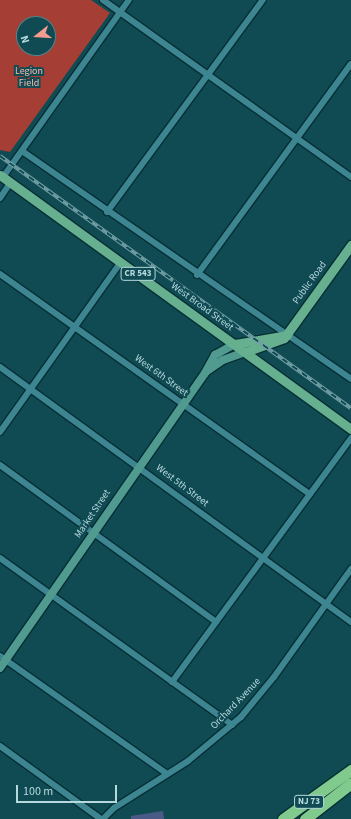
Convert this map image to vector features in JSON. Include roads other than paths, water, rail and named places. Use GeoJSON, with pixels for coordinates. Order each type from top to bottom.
{"type":"FeatureCollection","features":[{"type":"Feature","properties":{"kind":"highway","name":"NJ 73"},"geometry":{"type":"LineString","coordinates":[[284,819],[351,770]]}},
{"type":"Feature","properties":{"kind":"highway","name":"NJ 73"},"geometry":{"type":"LineString","coordinates":[[305,819],[351,783]]}},
{"type":"Feature","properties":{"kind":"main road","name":"West Broad Street"},"geometry":{"type":"LineString","coordinates":[[4,178],[351,429]]}},
{"type":"Feature","properties":{"kind":"main road","name":"Public Road"},"geometry":{"type":"LineString","coordinates":[[245,352],[278,342],[287,335],[351,245]]}},
{"type":"Feature","properties":{"kind":"main road"},"geometry":{"type":"LineString","coordinates":[[235,344],[287,335]]}},
{"type":"Feature","properties":{"kind":"street"},"geometry":{"type":"LineString","coordinates":[[103,0],[351,177]]}},
{"type":"Feature","properties":{"kind":"street"},"geometry":{"type":"LineString","coordinates":[[0,198],[4,178],[129,0]]}},
{"type":"Feature","properties":{"kind":"street"},"geometry":{"type":"LineString","coordinates":[[107,212],[263,0]]}},
{"type":"Feature","properties":{"kind":"street"},"geometry":{"type":"LineString","coordinates":[[197,275],[351,64]]}},
{"type":"Feature","properties":{"kind":"street"},"geometry":{"type":"LineString","coordinates":[[22,151],[197,275],[351,380]]}},
{"type":"Feature","properties":{"kind":"street"},"geometry":{"type":"LineString","coordinates":[[0,432],[121,262]]}},
{"type":"Feature","properties":{"kind":"street","name":"West 6th Street"},"geometry":{"type":"LineString","coordinates":[[0,274],[310,494]]}},
{"type":"Feature","properties":{"kind":"street","name":"Market Street"},"geometry":{"type":"LineString","coordinates":[[0,668],[3,658],[50,594],[138,466],[205,373],[215,355],[235,344]]}},
{"type":"Feature","properties":{"kind":"street","name":"Market Street"},"geometry":{"type":"LineString","coordinates":[[205,373],[218,362],[245,352]]}},
{"type":"Feature","properties":{"kind":"street","name":"West 5th Street"},"geometry":{"type":"LineString","coordinates":[[0,367],[264,559],[327,602],[351,622]]}},
{"type":"Feature","properties":{"kind":"street"},"geometry":{"type":"LineString","coordinates":[[172,682],[264,559],[351,438]]}},
{"type":"Feature","properties":{"kind":"street"},"geometry":{"type":"LineString","coordinates":[[0,465],[216,622]]}},
{"type":"Feature","properties":{"kind":"street"},"geometry":{"type":"LineString","coordinates":[[0,558],[232,725]]}},
{"type":"Feature","properties":{"kind":"street","name":"Orchard Avenue"},"geometry":{"type":"LineString","coordinates":[[102,819],[114,808],[208,746],[232,725],[274,677],[351,569]]}},
{"type":"Feature","properties":{"kind":"street"},"geometry":{"type":"LineString","coordinates":[[3,658],[167,774]]}},
{"type":"Feature","properties":{"kind":"street"},"geometry":{"type":"LineString","coordinates":[[0,746],[102,819]]}},
{"type":"Feature","properties":{"kind":"railway"},"geometry":{"type":"LineString","coordinates":[[0,156],[351,408]]}},
{"type":"Feature","properties":{"kind":"park label","name":"Legion Field"},"geometry":{"type":"Point","coordinates":[29,76]}}]}
